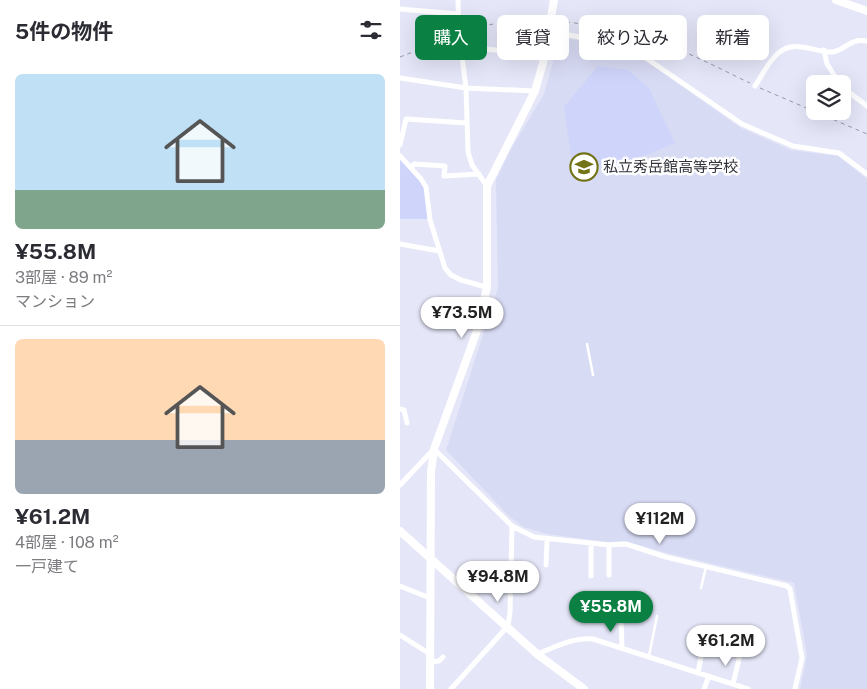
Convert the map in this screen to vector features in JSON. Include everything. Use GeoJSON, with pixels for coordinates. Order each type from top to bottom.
{"type":"FeatureCollection","features":[{"type":"Feature","properties":{"kind":"street"},"geometry":{"type":"LineString","coordinates":[[400,9],[458,14],[458,0]]}},
{"type":"Feature","properties":{"kind":"street"},"geometry":{"type":"LineString","coordinates":[[552,15],[554,0]]}},
{"type":"Feature","properties":{"kind":"street"},"geometry":{"type":"LineString","coordinates":[[836,0],[867,11]]}},
{"type":"Feature","properties":{"kind":"street"},"geometry":{"type":"LineString","coordinates":[[569,36],[634,49],[742,124],[792,146],[839,153],[867,174]]}},
{"type":"Feature","properties":{"kind":"street"},"geometry":{"type":"LineString","coordinates":[[755,86],[780,50],[787,46],[833,52],[854,40],[867,41]]}},
{"type":"Feature","properties":{"kind":"street"},"geometry":{"type":"LineString","coordinates":[[487,49],[496,50]]}},
{"type":"Feature","properties":{"kind":"street"},"geometry":{"type":"LineString","coordinates":[[824,50],[827,64],[834,75]]}},
{"type":"Feature","properties":{"kind":"street"},"geometry":{"type":"LineString","coordinates":[[462,60],[466,88],[468,152],[472,165],[487,186]]}},
{"type":"Feature","properties":{"kind":"street"},"geometry":{"type":"LineString","coordinates":[[430,689],[431,472],[434,449],[478,328],[486,287],[487,186],[535,91],[544,60]]}},
{"type":"Feature","properties":{"kind":"street"},"geometry":{"type":"LineString","coordinates":[[400,78],[466,88],[535,91]]}},
{"type":"Feature","properties":{"kind":"street"},"geometry":{"type":"LineString","coordinates":[[851,94],[867,106]]}},
{"type":"Feature","properties":{"kind":"street"},"geometry":{"type":"LineString","coordinates":[[400,145],[406,119],[467,123]]}},
{"type":"Feature","properties":{"kind":"street"},"geometry":{"type":"LineString","coordinates":[[400,156],[426,186],[430,220],[445,268],[461,280],[486,287]]}},
{"type":"Feature","properties":{"kind":"street"},"geometry":{"type":"LineString","coordinates":[[411,168],[414,164],[445,166],[444,176],[479,174]]}},
{"type":"Feature","properties":{"kind":"street"},"geometry":{"type":"LineString","coordinates":[[400,244],[439,251]]}},
{"type":"Feature","properties":{"kind":"street"},"geometry":{"type":"LineString","coordinates":[[400,409],[404,410],[407,423]]}},
{"type":"Feature","properties":{"kind":"street"},"geometry":{"type":"LineString","coordinates":[[400,485],[434,449]]}},
{"type":"Feature","properties":{"kind":"street"},"geometry":{"type":"LineString","coordinates":[[434,449],[512,526],[534,538],[591,544],[626,544],[666,557],[787,586],[790,589],[802,658],[795,689]]}},
{"type":"Feature","properties":{"kind":"street"},"geometry":{"type":"LineString","coordinates":[[451,689],[508,626],[512,526]]}},
{"type":"Feature","properties":{"kind":"street"},"geometry":{"type":"LineString","coordinates":[[400,531],[538,654],[584,689]]}},
{"type":"Feature","properties":{"kind":"street"},"geometry":{"type":"LineString","coordinates":[[546,565],[547,540]]}},
{"type":"Feature","properties":{"kind":"street"},"geometry":{"type":"LineString","coordinates":[[591,544],[591,576]]}},
{"type":"Feature","properties":{"kind":"street"},"geometry":{"type":"LineString","coordinates":[[609,545],[609,575]]}},
{"type":"Feature","properties":{"kind":"street"},"geometry":{"type":"LineString","coordinates":[[400,586],[430,598]]}},
{"type":"Feature","properties":{"kind":"street"},"geometry":{"type":"LineString","coordinates":[[621,618],[622,648]]}},
{"type":"Feature","properties":{"kind":"street"},"geometry":{"type":"LineString","coordinates":[[698,673],[706,634]]}},
{"type":"Feature","properties":{"kind":"street"},"geometry":{"type":"LineString","coordinates":[[400,635],[430,658],[439,662],[444,657]]}},
{"type":"Feature","properties":{"kind":"street"},"geometry":{"type":"LineString","coordinates":[[538,654],[570,641],[584,638],[593,639],[748,689]]}},
{"type":"Feature","properties":{"kind":"street"},"geometry":{"type":"LineString","coordinates":[[732,684],[740,655]]}},
{"type":"Feature","properties":{"kind":"street"},"geometry":{"type":"LineString","coordinates":[[704,689],[709,676]]}},
{"type":"Feature","properties":{"kind":"lane"},"geometry":{"type":"LineString","coordinates":[[587,344],[592,374]]}},
{"type":"Feature","properties":{"kind":"lane"},"geometry":{"type":"LineString","coordinates":[[701,588],[706,566]]}},
{"type":"Feature","properties":{"kind":"lane"},"geometry":{"type":"LineString","coordinates":[[649,656],[657,616]]}},
{"type":"Feature","properties":{"kind":"path"},"geometry":{"type":"LineString","coordinates":[[569,22],[587,24],[636,35],[667,45],[755,86],[867,134]]}},
{"type":"Feature","properties":{"kind":"path"},"geometry":{"type":"LineString","coordinates":[[400,57],[415,51]]}},
{"type":"Feature","properties":{"kind":"shaded area"},"geometry":{"type":"Polygon","coordinates":[[[569,39],[579,41],[579,60],[644,60],[741,128],[791,150],[838,156],[867,179],[867,689],[800,689],[807,655],[794,583],[663,552],[625,541],[607,542],[547,534],[523,527],[510,517],[446,450],[498,288],[496,180],[511,149],[544,94],[554,60],[569,60],[569,39]]]}},
{"type":"Feature","properties":{"kind":"shaded area"},"geometry":{"type":"Polygon","coordinates":[[[598,66],[628,70],[649,88],[675,143],[641,157],[573,171],[564,107],[598,66]]]}},
{"type":"Feature","properties":{"kind":"shaded area"},"geometry":{"type":"Polygon","coordinates":[[[400,156],[427,190],[428,219],[400,219],[400,156]]]}},
{"type":"Feature","properties":{"kind":"place","name":"私立秀岳館高等学校"},"geometry":{"type":"Point","coordinates":[584,167]}}]}
